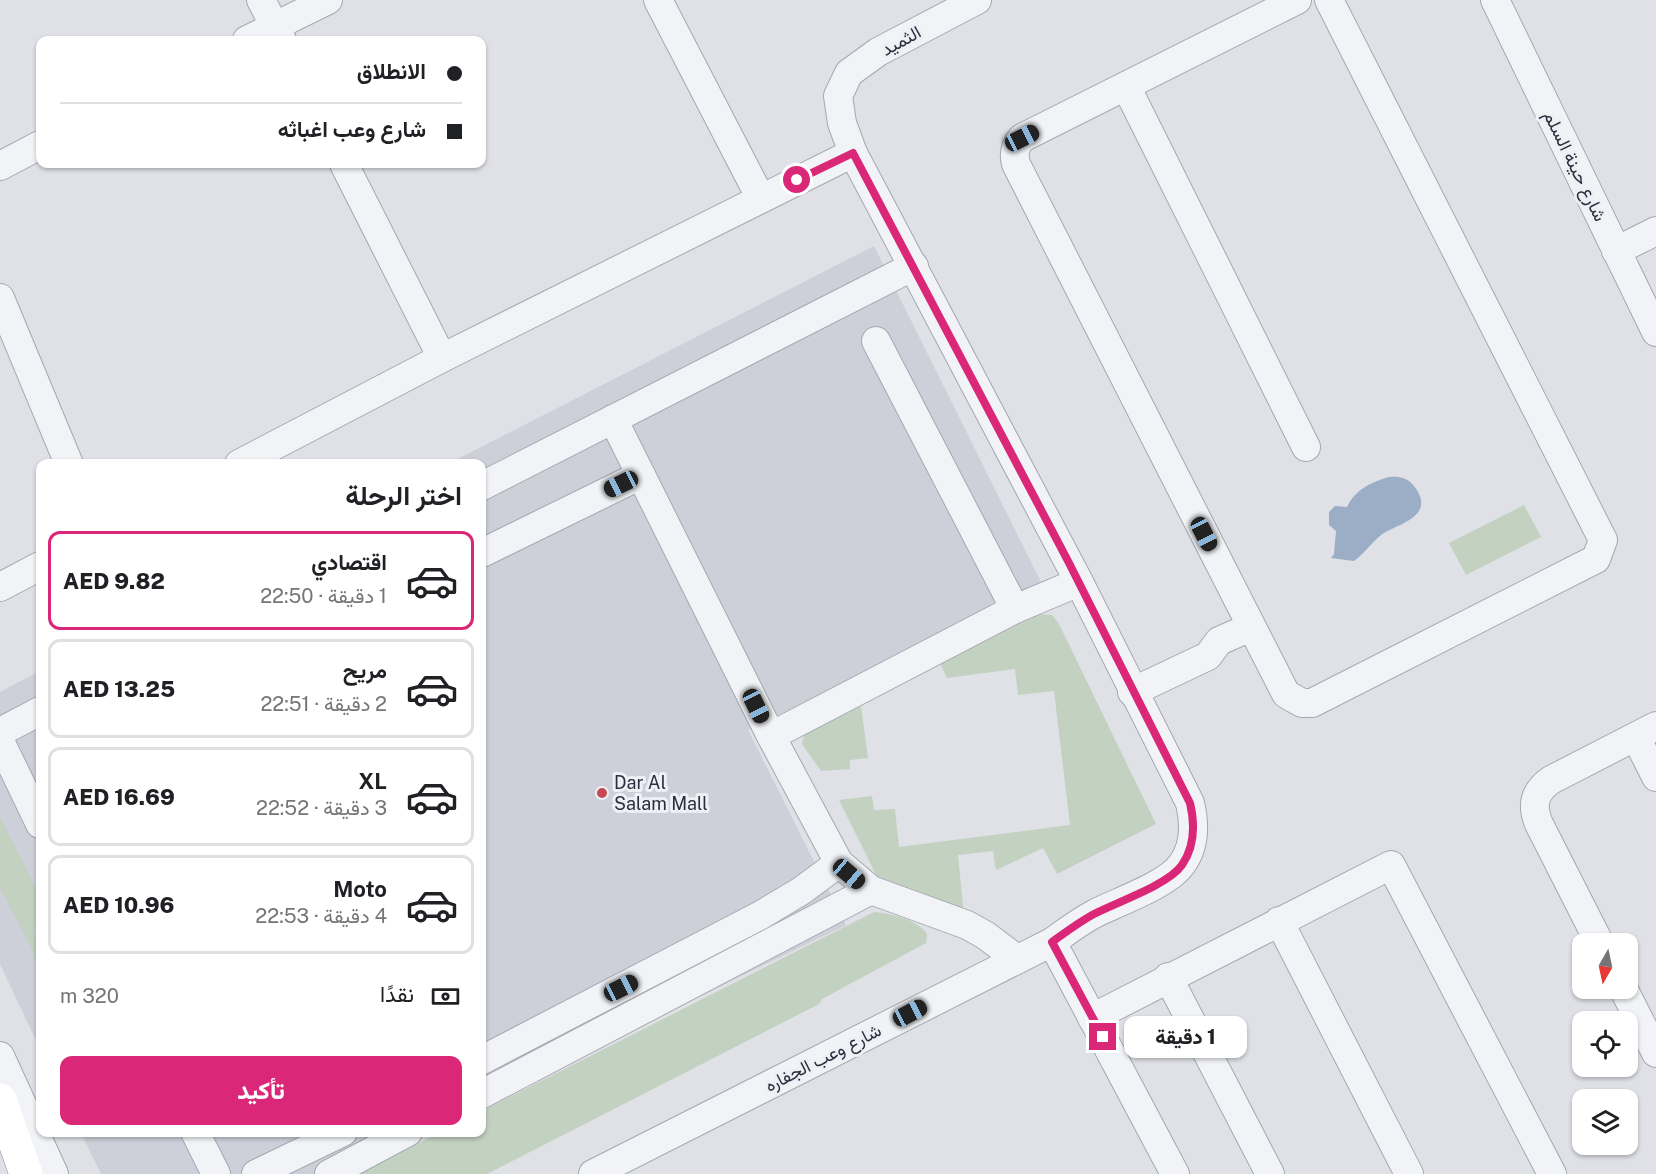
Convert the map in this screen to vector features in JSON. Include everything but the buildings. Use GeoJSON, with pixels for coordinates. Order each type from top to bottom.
{"type":"FeatureCollection","features":[{"type":"Feature","properties":{"kind":"highway"},"geometry":{"type":"LineString","coordinates":[[0,1100],[26,1174]]}},
{"type":"Feature","properties":{"kind":"highway"},"geometry":{"type":"LineString","coordinates":[[0,1164],[5,1174]]}},
{"type":"Feature","properties":{"kind":"street"},"geometry":{"type":"LineString","coordinates":[[261,0],[278,34],[328,0]]}},
{"type":"Feature","properties":{"kind":"street"},"geometry":{"type":"LineString","coordinates":[[658,0],[760,197]]}},
{"type":"Feature","properties":{"kind":"street","name":"الثميد"},"geometry":{"type":"LineString","coordinates":[[838,96],[849,73],[878,52],[977,0]]}},
{"type":"Feature","properties":{"kind":"street"},"geometry":{"type":"LineString","coordinates":[[1297,0],[1022,138],[1016,145],[1014,156],[1016,164],[1286,694],[1302,703],[1312,703],[1596,559],[1603,547],[1602,533],[1329,0]]}},
{"type":"Feature","properties":{"kind":"street","name":"شارع حينة السلم"},"geometry":{"type":"LineString","coordinates":[[1495,0],[1656,332]]}},
{"type":"Feature","properties":{"kind":"street"},"geometry":{"type":"LineString","coordinates":[[1126,86],[1306,447]]}},
{"type":"Feature","properties":{"kind":"street","name":"شارع وعب الجفاره"},"geometry":{"type":"LineString","coordinates":[[593,1174],[1052,942],[1092,915],[1162,880],[1181,867],[1189,852],[1194,818],[1190,803],[1079,582],[853,153],[842,123],[838,96]]}},
{"type":"Feature","properties":{"kind":"street"},"geometry":{"type":"LineString","coordinates":[[0,166],[36,148]]}},
{"type":"Feature","properties":{"kind":"street"},"geometry":{"type":"LineString","coordinates":[[249,459],[760,197],[853,153]]}},
{"type":"Feature","properties":{"kind":"street"},"geometry":{"type":"LineString","coordinates":[[346,168],[442,358]]}},
{"type":"Feature","properties":{"kind":"street"},"geometry":{"type":"LineString","coordinates":[[1616,251],[1656,231]]}},
{"type":"Feature","properties":{"kind":"street"},"geometry":{"type":"LineString","coordinates":[[486,484],[914,266]]}},
{"type":"Feature","properties":{"kind":"street"},"geometry":{"type":"LineString","coordinates":[[0,298],[67,459]]}},
{"type":"Feature","properties":{"kind":"street"},"geometry":{"type":"LineString","coordinates":[[876,341],[1015,609]]}},
{"type":"Feature","properties":{"kind":"street"},"geometry":{"type":"LineString","coordinates":[[613,419],[771,736],[839,863],[871,890],[967,925],[985,934],[1017,959]]}},
{"type":"Feature","properties":{"kind":"street"},"geometry":{"type":"LineString","coordinates":[[486,551],[641,475]]}},
{"type":"Feature","properties":{"kind":"street"},"geometry":{"type":"LineString","coordinates":[[0,587],[36,569]]}},
{"type":"Feature","properties":{"kind":"street"},"geometry":{"type":"LineString","coordinates":[[771,736],[1015,609],[1079,582]]}},
{"type":"Feature","properties":{"kind":"street"},"geometry":{"type":"LineString","coordinates":[[1128,683],[1209,656],[1219,641],[1251,627]]}},
{"type":"Feature","properties":{"kind":"street"},"geometry":{"type":"LineString","coordinates":[[0,732],[36,713]]}},
{"type":"Feature","properties":{"kind":"street"},"geometry":{"type":"LineString","coordinates":[[1594,933],[1539,824],[1534,812],[1534,799],[1541,787],[1551,780],[1646,732],[1656,777]]}},
{"type":"Feature","properties":{"kind":"street"},"geometry":{"type":"LineString","coordinates":[[0,741],[30,776],[36,805]]}},
{"type":"Feature","properties":{"kind":"street"},"geometry":{"type":"LineString","coordinates":[[486,1058],[761,915],[801,891],[839,863]]}},
{"type":"Feature","properties":{"kind":"street"},"geometry":{"type":"LineString","coordinates":[[1092,1018],[1387,866],[1394,867],[1552,1174]]}},
{"type":"Feature","properties":{"kind":"street"},"geometry":{"type":"LineString","coordinates":[[486,1092],[871,890]]}},
{"type":"Feature","properties":{"kind":"street"},"geometry":{"type":"LineString","coordinates":[[1279,921],[1409,1174]]}},
{"type":"Feature","properties":{"kind":"street"},"geometry":{"type":"LineString","coordinates":[[1052,942],[1176,1174]]}},
{"type":"Feature","properties":{"kind":"street"},"geometry":{"type":"LineString","coordinates":[[1168,977],[1270,1174]]}},
{"type":"Feature","properties":{"kind":"street"},"geometry":{"type":"LineString","coordinates":[[1629,999],[1656,1053]]}},
{"type":"Feature","properties":{"kind":"street"},"geometry":{"type":"LineString","coordinates":[[0,1056],[36,1135]]}},
{"type":"Feature","properties":{"kind":"street"},"geometry":{"type":"LineString","coordinates":[[37,1137],[54,1174]]}},
{"type":"Feature","properties":{"kind":"street"},"geometry":{"type":"LineString","coordinates":[[198,1137],[216,1174]]}},
{"type":"Feature","properties":{"kind":"street"},"geometry":{"type":"LineString","coordinates":[[256,1174],[305,1164],[337,1137]]}},
{"type":"Feature","properties":{"kind":"street"},"geometry":{"type":"LineString","coordinates":[[329,1174],[399,1137]]}},
{"type":"Feature","properties":{"kind":"shaded area"},"geometry":{"type":"Polygon","coordinates":[[[874,246],[1042,584],[748,730],[846,925],[486,1101],[486,459],[458,459],[874,246]]]}},
{"type":"Feature","properties":{"kind":"shaded area"},"geometry":{"type":"Polygon","coordinates":[[[36,673],[36,1040],[0,964],[0,692],[36,673]]]}},
{"type":"Feature","properties":{"kind":"shaded area"},"geometry":{"type":"Polygon","coordinates":[[[83,1137],[414,1137],[338,1174],[101,1174],[83,1137]]]}},
{"type":"Feature","properties":{"kind":"green space"},"geometry":{"type":"Polygon","coordinates":[[[1524,505],[1541,537],[1466,575],[1449,543],[1524,505]]]}},
{"type":"Feature","properties":{"kind":"green space"},"geometry":{"type":"Polygon","coordinates":[[[1038,614],[1052,615],[1059,624],[1156,824],[1057,874],[1043,848],[996,870],[993,851],[958,855],[964,916],[883,889],[839,800],[872,796],[874,810],[895,809],[899,847],[1070,825],[1054,691],[1018,695],[1015,669],[947,678],[940,663],[1038,614]]]}},
{"type":"Feature","properties":{"kind":"green space"},"geometry":{"type":"Polygon","coordinates":[[[861,706],[868,758],[850,760],[850,769],[821,771],[802,744],[804,735],[861,706]]]}},
{"type":"Feature","properties":{"kind":"green space"},"geometry":{"type":"Polygon","coordinates":[[[0,817],[36,888],[36,927],[33,929],[36,935],[36,965],[31,947],[0,888],[0,817]]]}},
{"type":"Feature","properties":{"kind":"green space"},"geometry":{"type":"Polygon","coordinates":[[[874,912],[910,921],[927,934],[926,943],[822,999],[819,1004],[487,1174],[358,1174],[431,1137],[486,1137],[486,1109],[874,912]]]}},
{"type":"Feature","properties":{"kind":"water"},"geometry":{"type":"Polygon","coordinates":[[[1389,477],[1403,478],[1414,486],[1420,497],[1421,505],[1418,512],[1404,523],[1381,535],[1354,561],[1331,558],[1334,554],[1336,531],[1329,525],[1329,512],[1335,506],[1347,507],[1354,496],[1364,488],[1389,477]]]}},
{"type":"Feature","properties":{"kind":"place","name":"Dar Al Salam Mall"},"geometry":{"type":"Point","coordinates":[602,793]}},
{"type":"Feature","properties":{"kind":"route"},"geometry":{"type":"LineString","coordinates":[[797,180],[853,153],[1079,582],[1132,692],[1190,803],[1194,818],[1193,837],[1189,852],[1181,867],[1162,880],[1092,915],[1052,942],[1103,1037]]}}]}
